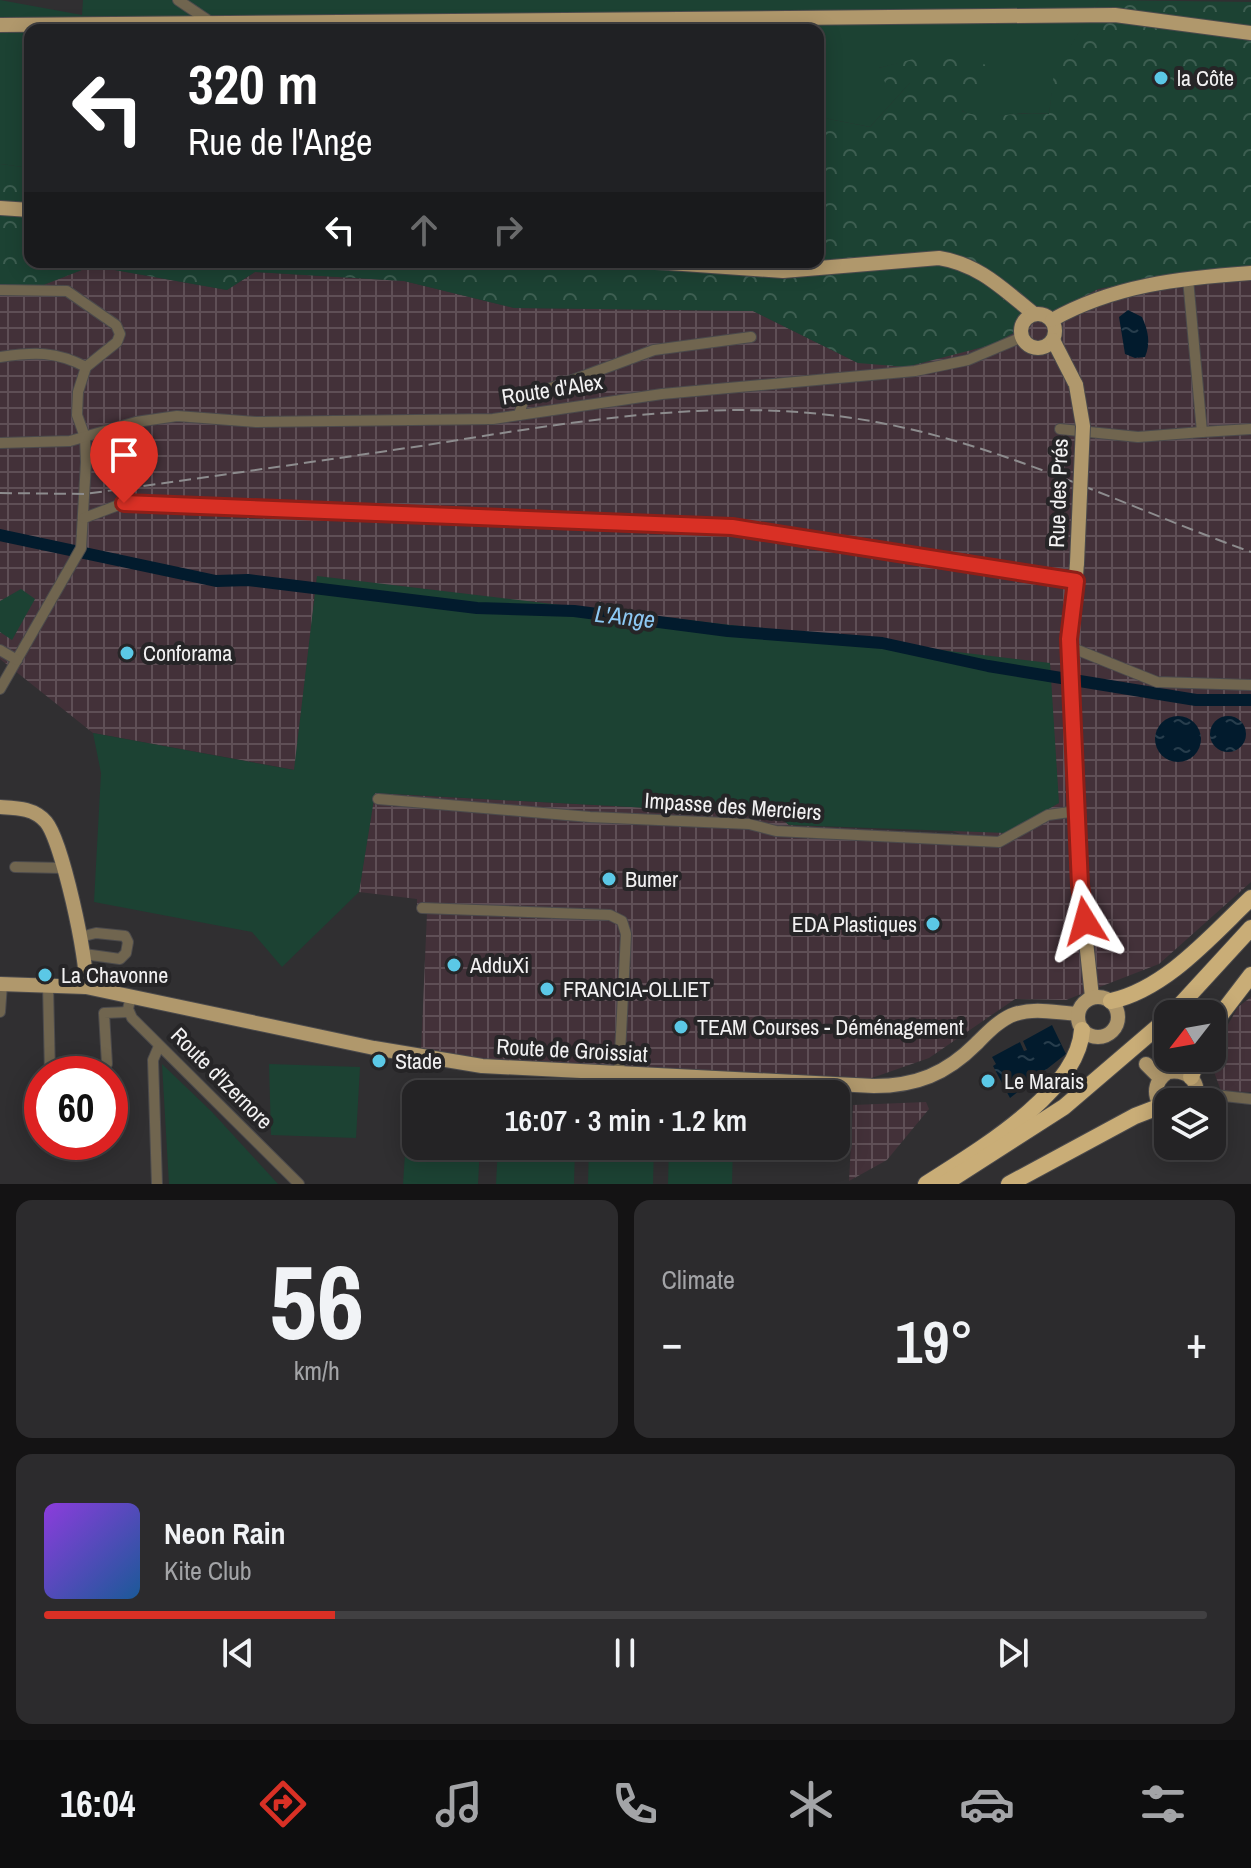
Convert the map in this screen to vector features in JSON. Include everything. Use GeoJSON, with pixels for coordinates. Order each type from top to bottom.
{"type":"FeatureCollection","features":[{"type":"Feature","properties":{"kind":"highway"},"geometry":{"type":"LineString","coordinates":[[1111,1001],[1137,992],[1170,971],[1251,898]]}},
{"type":"Feature","properties":{"kind":"highway"},"geometry":{"type":"LineString","coordinates":[[1185,1000],[1251,928]]}},
{"type":"Feature","properties":{"kind":"highway"},"geometry":{"type":"LineString","coordinates":[[1199,1000],[1251,944]]}},
{"type":"Feature","properties":{"kind":"highway"},"geometry":{"type":"LineString","coordinates":[[1226,1008],[1251,975]]}},
{"type":"Feature","properties":{"kind":"highway"},"geometry":{"type":"LineString","coordinates":[[926,1184],[990,1141],[1054,1086],[1075,1060],[1080,1022]]}},
{"type":"Feature","properties":{"kind":"highway"},"geometry":{"type":"LineString","coordinates":[[944,1184],[1064,1107],[1154,1030]]}},
{"type":"Feature","properties":{"kind":"highway"},"geometry":{"type":"LineString","coordinates":[[964,1184],[1087,1103],[1154,1044]]}},
{"type":"Feature","properties":{"kind":"highway"},"geometry":{"type":"LineString","coordinates":[[1009,1184],[1135,1116],[1154,1111]]}},
{"type":"Feature","properties":{"kind":"main road"},"geometry":{"type":"LineString","coordinates":[[214,24],[1115,15],[1251,33]]}},
{"type":"Feature","properties":{"kind":"main road"},"geometry":{"type":"LineString","coordinates":[[0,25],[24,25]]}},
{"type":"Feature","properties":{"kind":"main road"},"geometry":{"type":"LineString","coordinates":[[0,208],[24,210]]}},
{"type":"Feature","properties":{"kind":"main road"},"geometry":{"type":"LineString","coordinates":[[824,268],[939,258],[981,273],[1026,325],[1033,347],[1048,344],[1055,330],[1052,320],[1044,314],[1026,325]]}},
{"type":"Feature","properties":{"kind":"main road"},"geometry":{"type":"LineString","coordinates":[[740,268],[783,271],[819,268]]}},
{"type":"Feature","properties":{"kind":"main road"},"geometry":{"type":"LineString","coordinates":[[1052,320],[1097,297],[1188,279],[1251,273]]}},
{"type":"Feature","properties":{"kind":"main road","name":"Rue des Prés"},"geometry":{"type":"LineString","coordinates":[[1048,344],[1074,380],[1083,426],[1070,669],[1080,885],[1092,997]]}},
{"type":"Feature","properties":{"kind":"main road"},"geometry":{"type":"LineString","coordinates":[[1,805],[23,808],[45,821],[62,868],[80,937],[86,987]]}},
{"type":"Feature","properties":{"kind":"main road","name":"Route de Groissiat"},"geometry":{"type":"LineString","coordinates":[[1,984],[86,987],[448,1062],[619,1074],[901,1085],[926,1079],[949,1068],[1002,1021],[1018,1013],[1043,1010],[1080,1022]]}},
{"type":"Feature","properties":{"kind":"main road"},"geometry":{"type":"LineString","coordinates":[[1092,997],[1111,1001],[1118,1014],[1113,1031],[1097,1038],[1080,1022],[1082,1005],[1092,997]]}},
{"type":"Feature","properties":{"kind":"main road"},"geometry":{"type":"LineString","coordinates":[[1113,1031],[1128,1046]]}},
{"type":"Feature","properties":{"kind":"main road"},"geometry":{"type":"LineString","coordinates":[[1146,1064],[1160,1078]]}},
{"type":"Feature","properties":{"kind":"main road"},"geometry":{"type":"LineString","coordinates":[[1160,1078],[1178,1071],[1192,1088]]}},
{"type":"Feature","properties":{"kind":"main road"},"geometry":{"type":"LineString","coordinates":[[1158,1088],[1160,1078]]}},
{"type":"Feature","properties":{"kind":"street"},"geometry":{"type":"LineString","coordinates":[[178,0],[214,24]]}},
{"type":"Feature","properties":{"kind":"street"},"geometry":{"type":"LineString","coordinates":[[1188,279],[1202,432]]}},
{"type":"Feature","properties":{"kind":"street"},"geometry":{"type":"LineString","coordinates":[[0,290],[67,291],[116,325],[120,334],[117,342],[86,367],[78,392],[77,415],[85,437],[81,548],[0,689]]}},
{"type":"Feature","properties":{"kind":"street","name":"Route d'Alex"},"geometry":{"type":"LineString","coordinates":[[0,443],[85,437],[163,417],[286,422],[493,419],[662,394],[924,369],[968,360],[1026,325]]}},
{"type":"Feature","properties":{"kind":"street"},"geometry":{"type":"LineString","coordinates":[[519,415],[524,398],[654,350],[751,337]]}},
{"type":"Feature","properties":{"kind":"street"},"geometry":{"type":"LineString","coordinates":[[0,357],[43,351],[65,356],[86,367]]}},
{"type":"Feature","properties":{"kind":"street"},"geometry":{"type":"LineString","coordinates":[[1060,429],[1138,437],[1251,429]]}},
{"type":"Feature","properties":{"kind":"street"},"geometry":{"type":"LineString","coordinates":[[84,518],[124,503],[732,527],[1076,581]]}},
{"type":"Feature","properties":{"kind":"street"},"geometry":{"type":"LineString","coordinates":[[1070,647],[1157,682],[1251,685]]}},
{"type":"Feature","properties":{"kind":"street"},"geometry":{"type":"LineString","coordinates":[[0,650],[17,660]]}},
{"type":"Feature","properties":{"kind":"street","name":"Impasse des Merciers"},"geometry":{"type":"LineString","coordinates":[[378,799],[590,817],[749,824],[776,831],[999,842],[1048,815],[1077,811]]}},
{"type":"Feature","properties":{"kind":"street"},"geometry":{"type":"LineString","coordinates":[[15,867],[62,868]]}},
{"type":"Feature","properties":{"kind":"street"},"geometry":{"type":"LineString","coordinates":[[422,908],[610,915],[622,921],[626,934],[619,1074]]}},
{"type":"Feature","properties":{"kind":"street"},"geometry":{"type":"LineString","coordinates":[[80,937],[113,933],[125,936],[128,942],[126,953],[120,959],[84,954]]}},
{"type":"Feature","properties":{"kind":"street"},"geometry":{"type":"LineString","coordinates":[[0,1012],[1,984]]}},
{"type":"Feature","properties":{"kind":"street"},"geometry":{"type":"LineString","coordinates":[[48,985],[50,1056]]}},
{"type":"Feature","properties":{"kind":"street"},"geometry":{"type":"LineString","coordinates":[[107,1056],[104,1013],[129,1012],[131,996]]}},
{"type":"Feature","properties":{"kind":"street","name":"Route d'Izernore"},"geometry":{"type":"LineString","coordinates":[[129,1012],[159,1046],[299,1184]]}},
{"type":"Feature","properties":{"kind":"street"},"geometry":{"type":"LineString","coordinates":[[157,1184],[153,1060],[159,1046]]}},
{"type":"Feature","properties":{"kind":"street"},"geometry":{"type":"LineString","coordinates":[[1226,1095],[1251,1099]]}},
{"type":"Feature","properties":{"kind":"shaded area"},"geometry":{"type":"Polygon","coordinates":[[[87,268],[103,268],[227,290],[255,272],[404,281],[514,308],[753,311],[858,363],[1054,310],[1098,289],[1174,275],[1251,268],[1251,882],[1159,964],[1066,1000],[1015,999],[929,1058],[869,1079],[486,1060],[421,1052],[427,913],[417,912],[417,899],[359,892],[374,793],[777,815],[789,825],[960,834],[317,577],[295,770],[93,733],[0,659],[0,296],[15,296],[87,268]]]}},
{"type":"Feature","properties":{"kind":"shaded area"},"geometry":{"type":"Polygon","coordinates":[[[1251,997],[1251,1092],[1220,1088],[1214,1072],[1226,1072],[1226,1028],[1238,1007],[1251,997]]]}},
{"type":"Feature","properties":{"kind":"shaded area"},"geometry":{"type":"Polygon","coordinates":[[[926,1102],[929,1109],[887,1160],[849,1181],[853,1105],[926,1102]]]}},
{"type":"Feature","properties":{"kind":"green space"},"geometry":{"type":"Polygon","coordinates":[[[0,0],[82,15],[83,0],[1099,0],[1055,73],[1049,114],[983,117],[967,114],[943,92],[917,59],[879,68],[911,82],[870,127],[824,118],[824,24],[24,24],[24,167],[0,164],[0,0]]]}},
{"type":"Feature","properties":{"kind":"green space"},"geometry":{"type":"Polygon","coordinates":[[[1099,0],[1251,2],[1251,268],[1174,275],[1098,289],[991,345],[906,367],[858,363],[753,311],[514,308],[404,281],[255,272],[227,290],[103,268],[824,268],[824,118],[870,127],[910,83],[886,85],[879,68],[951,49],[988,66],[962,111],[982,116],[1049,114],[1054,73],[1099,0]]]}},
{"type":"Feature","properties":{"kind":"green space"},"geometry":{"type":"Polygon","coordinates":[[[0,164],[24,167],[24,268],[87,268],[15,296],[0,296],[0,164]]]}},
{"type":"Feature","properties":{"kind":"green space"},"geometry":{"type":"Polygon","coordinates":[[[317,576],[1050,663],[1059,803],[1007,833],[789,825],[777,815],[375,793],[359,892],[282,967],[252,932],[94,902],[101,773],[93,733],[294,770],[317,576]]]}},
{"type":"Feature","properties":{"kind":"green space"},"geometry":{"type":"Polygon","coordinates":[[[21,589],[35,599],[12,640],[0,632],[0,601],[21,589]]]}},
{"type":"Feature","properties":{"kind":"green space"},"geometry":{"type":"Polygon","coordinates":[[[162,1064],[212,1112],[278,1184],[169,1184],[162,1064]]]}},
{"type":"Feature","properties":{"kind":"green space"},"geometry":{"type":"Polygon","coordinates":[[[269,1064],[360,1067],[356,1138],[271,1135],[269,1064]]]}},
{"type":"Feature","properties":{"kind":"green space"},"geometry":{"type":"Polygon","coordinates":[[[405,1160],[479,1160],[478,1184],[403,1184],[405,1160]]]}},
{"type":"Feature","properties":{"kind":"green space"},"geometry":{"type":"Polygon","coordinates":[[[497,1160],[575,1160],[574,1184],[496,1184],[497,1160]]]}},
{"type":"Feature","properties":{"kind":"green space"},"geometry":{"type":"Polygon","coordinates":[[[589,1160],[654,1160],[653,1184],[588,1184],[589,1160]]]}},
{"type":"Feature","properties":{"kind":"green space"},"geometry":{"type":"Polygon","coordinates":[[[669,1160],[733,1160],[732,1184],[668,1184],[669,1160]]]}},
{"type":"Feature","properties":{"kind":"water"},"geometry":{"type":"Polygon","coordinates":[[[1128,310],[1142,317],[1144,322],[1148,342],[1145,357],[1135,358],[1125,354],[1119,317],[1128,310]]]}},
{"type":"Feature","properties":{"kind":"water"},"geometry":{"type":"Polygon","coordinates":[[[1178,716],[1194,723],[1201,739],[1194,755],[1178,762],[1162,755],[1155,739],[1162,723],[1178,716]]]}},
{"type":"Feature","properties":{"kind":"water"},"geometry":{"type":"Polygon","coordinates":[[[1228,716],[1241,721],[1246,734],[1241,747],[1228,752],[1215,747],[1210,734],[1215,721],[1228,716]]]}},
{"type":"Feature","properties":{"kind":"water"},"geometry":{"type":"Polygon","coordinates":[[[1052,1025],[1066,1054],[1010,1098],[993,1066],[996,1064],[992,1057],[1020,1042],[1024,1051],[1027,1050],[1023,1041],[1052,1025]]]}},
{"type":"Feature","properties":{"kind":"waterway","name":"L'Ange"},"geometry":{"type":"LineString","coordinates":[[0,535],[216,581],[248,580],[477,608],[574,611],[728,631],[882,643],[988,666],[1196,700],[1251,700]]}},
{"type":"Feature","properties":{"kind":"railway"},"geometry":{"type":"LineString","coordinates":[[0,493],[85,494],[587,421],[702,411],[760,410],[876,422],[972,446],[1066,479],[1251,552]]}},
{"type":"Feature","properties":{"kind":"place","name":"la Côte"},"geometry":{"type":"Point","coordinates":[1161,78]}},
{"type":"Feature","properties":{"kind":"place","name":"Conforama"},"geometry":{"type":"Point","coordinates":[127,653]}},
{"type":"Feature","properties":{"kind":"place","name":"Bumer"},"geometry":{"type":"Point","coordinates":[609,879]}},
{"type":"Feature","properties":{"kind":"place","name":"EDA Plastiques"},"geometry":{"type":"Point","coordinates":[933,924]}},
{"type":"Feature","properties":{"kind":"place","name":"AdduXi"},"geometry":{"type":"Point","coordinates":[454,965]}},
{"type":"Feature","properties":{"kind":"place","name":"La Chavonne"},"geometry":{"type":"Point","coordinates":[45,975]}},
{"type":"Feature","properties":{"kind":"place","name":"FRANCIA-OLLIET"},"geometry":{"type":"Point","coordinates":[547,989]}},
{"type":"Feature","properties":{"kind":"place","name":"TEAM Courses - Déménagement"},"geometry":{"type":"Point","coordinates":[681,1027]}},
{"type":"Feature","properties":{"kind":"place","name":"Stade"},"geometry":{"type":"Point","coordinates":[379,1061]}},
{"type":"Feature","properties":{"kind":"place","name":"Le Marais"},"geometry":{"type":"Point","coordinates":[988,1081]}},
{"type":"Feature","properties":{"kind":"route"},"geometry":{"type":"LineString","coordinates":[[124,503],[732,527],[1076,581],[1070,647],[1080,885],[1085,921]]}}]}
